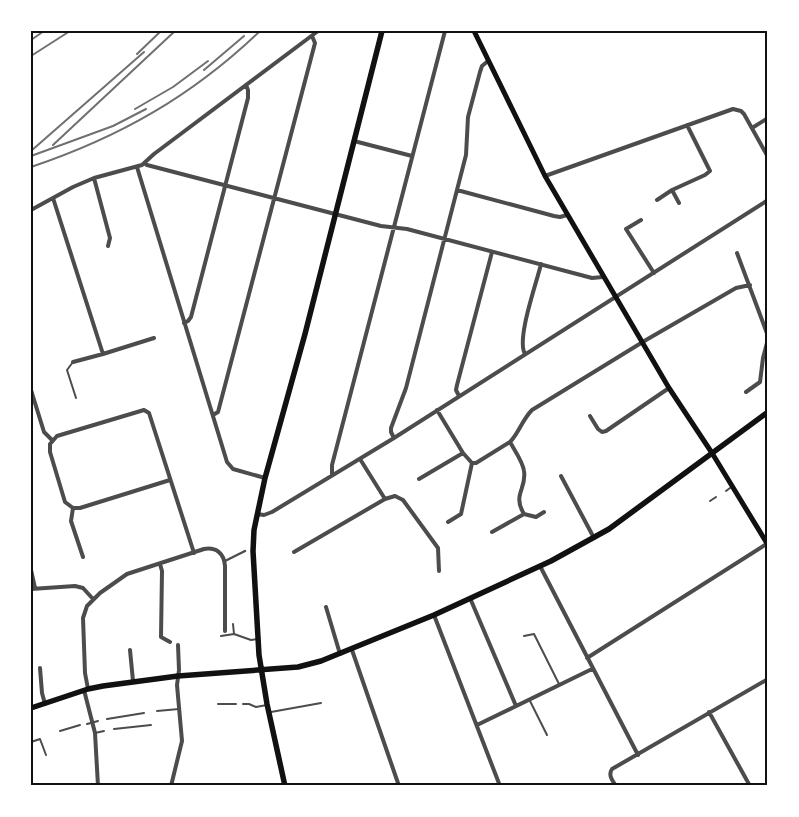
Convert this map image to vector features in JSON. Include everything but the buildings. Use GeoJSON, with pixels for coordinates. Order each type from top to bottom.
{"type":"FeatureCollection","features":[{"type":"Feature","properties":{"kind":"main road"},"geometry":{"type":"LineString","coordinates":[[285,786],[261,669],[253,551],[254,530],[265,478],[305,334],[382,31]]}},
{"type":"Feature","properties":{"kind":"main road"},"geometry":{"type":"LineString","coordinates":[[473,32],[545,176],[567,215],[669,388],[768,544]]}},
{"type":"Feature","properties":{"kind":"main road"},"geometry":{"type":"LineString","coordinates":[[31,708],[86,689],[178,676],[305,666],[352,650],[434,616],[540,566],[594,538],[768,412]]}},
{"type":"Feature","properties":{"kind":"street"},"geometry":{"type":"LineString","coordinates":[[31,210],[94,178],[137,167],[144,163],[318,31]]}},
{"type":"Feature","properties":{"kind":"street"},"geometry":{"type":"LineString","coordinates":[[332,475],[332,465],[445,31]]}},
{"type":"Feature","properties":{"kind":"street"},"geometry":{"type":"LineString","coordinates":[[213,415],[218,412],[315,43],[312,36]]}},
{"type":"Feature","properties":{"kind":"street"},"geometry":{"type":"LineString","coordinates":[[394,438],[391,428],[406,388],[466,155],[468,117],[482,66],[488,61]]}},
{"type":"Feature","properties":{"kind":"street"},"geometry":{"type":"LineString","coordinates":[[184,323],[191,317],[248,98],[246,85]]}},
{"type":"Feature","properties":{"kind":"street"},"geometry":{"type":"LineString","coordinates":[[545,176],[733,109],[741,111],[768,157]]}},
{"type":"Feature","properties":{"kind":"street"},"geometry":{"type":"LineString","coordinates":[[752,128],[768,118]]}},
{"type":"Feature","properties":{"kind":"street"},"geometry":{"type":"LineString","coordinates":[[657,200],[672,190],[710,171],[687,125]]}},
{"type":"Feature","properties":{"kind":"street"},"geometry":{"type":"LineString","coordinates":[[354,141],[412,156]]}},
{"type":"Feature","properties":{"kind":"street"},"geometry":{"type":"LineString","coordinates":[[144,163],[381,226],[444,238],[592,278],[603,277]]}},
{"type":"Feature","properties":{"kind":"street"},"geometry":{"type":"LineString","coordinates":[[137,167],[229,466],[239,471],[265,478]]}},
{"type":"Feature","properties":{"kind":"street"},"geometry":{"type":"LineString","coordinates":[[94,178],[110,238],[108,246]]}},
{"type":"Feature","properties":{"kind":"street"},"geometry":{"type":"LineString","coordinates":[[457,190],[554,216],[567,215]]}},
{"type":"Feature","properties":{"kind":"street"},"geometry":{"type":"LineString","coordinates":[[672,190],[678,203]]}},
{"type":"Feature","properties":{"kind":"street"},"geometry":{"type":"LineString","coordinates":[[53,198],[103,354]]}},
{"type":"Feature","properties":{"kind":"street"},"geometry":{"type":"LineString","coordinates":[[258,514],[264,515],[272,512],[360,459],[768,200]]}},
{"type":"Feature","properties":{"kind":"street"},"geometry":{"type":"LineString","coordinates":[[641,220],[626,229],[654,273]]}},
{"type":"Feature","properties":{"kind":"street"},"geometry":{"type":"LineString","coordinates":[[459,396],[456,390],[457,385],[492,252]]}},
{"type":"Feature","properties":{"kind":"street"},"geometry":{"type":"LineString","coordinates":[[737,253],[768,337],[760,382],[746,392]]}},
{"type":"Feature","properties":{"kind":"street"},"geometry":{"type":"LineString","coordinates":[[525,354],[522,348],[524,331],[541,264]]}},
{"type":"Feature","properties":{"kind":"street"},"geometry":{"type":"LineString","coordinates":[[472,463],[476,463],[510,442],[515,437],[525,417],[532,410],[736,288],[750,285]]}},
{"type":"Feature","properties":{"kind":"street"},"geometry":{"type":"LineString","coordinates":[[73,362],[154,338]]}},
{"type":"Feature","properties":{"kind":"street"},"geometry":{"type":"LineString","coordinates":[[590,416],[598,429],[602,432],[606,431],[669,388]]}},
{"type":"Feature","properties":{"kind":"street"},"geometry":{"type":"LineString","coordinates":[[31,390],[44,432],[52,440]]}},
{"type":"Feature","properties":{"kind":"street"},"geometry":{"type":"LineString","coordinates":[[170,480],[80,508],[73,508],[65,502],[49,448],[52,440],[57,436],[144,410],[149,413],[194,553]]}},
{"type":"Feature","properties":{"kind":"street"},"geometry":{"type":"LineString","coordinates":[[437,410],[463,453],[472,463]]}},
{"type":"Feature","properties":{"kind":"street"},"geometry":{"type":"LineString","coordinates":[[510,442],[524,471],[524,481],[518,498],[519,506],[524,514]]}},
{"type":"Feature","properties":{"kind":"street"},"geometry":{"type":"LineString","coordinates":[[419,479],[463,453]]}},
{"type":"Feature","properties":{"kind":"street"},"geometry":{"type":"LineString","coordinates":[[360,459],[385,499]]}},
{"type":"Feature","properties":{"kind":"street"},"geometry":{"type":"LineString","coordinates":[[448,522],[461,514],[472,463]]}},
{"type":"Feature","properties":{"kind":"street"},"geometry":{"type":"LineString","coordinates":[[560,476],[594,538]]}},
{"type":"Feature","properties":{"kind":"street"},"geometry":{"type":"LineString","coordinates":[[294,552],[385,499],[395,496],[403,500],[438,548],[440,571]]}},
{"type":"Feature","properties":{"kind":"street"},"geometry":{"type":"LineString","coordinates":[[73,508],[71,520],[82,557]]}},
{"type":"Feature","properties":{"kind":"street"},"geometry":{"type":"LineString","coordinates":[[492,532],[524,514],[536,517],[544,512]]}},
{"type":"Feature","properties":{"kind":"street"},"geometry":{"type":"LineString","coordinates":[[587,658],[768,544]]}},
{"type":"Feature","properties":{"kind":"street"},"geometry":{"type":"LineString","coordinates":[[98,786],[95,733],[86,689],[83,618],[85,610],[93,599],[122,576],[204,550],[214,549],[221,553],[225,561],[225,631]]}},
{"type":"Feature","properties":{"kind":"street"},"geometry":{"type":"LineString","coordinates":[[225,561],[246,551]]}},
{"type":"Feature","properties":{"kind":"street"},"geometry":{"type":"LineString","coordinates":[[160,564],[162,571],[161,637],[170,642]]}},
{"type":"Feature","properties":{"kind":"street"},"geometry":{"type":"LineString","coordinates":[[540,566],[638,755]]}},
{"type":"Feature","properties":{"kind":"street"},"geometry":{"type":"LineString","coordinates":[[31,570],[33,589],[75,586],[83,588],[93,599]]}},
{"type":"Feature","properties":{"kind":"street"},"geometry":{"type":"LineString","coordinates":[[470,598],[516,706]]}},
{"type":"Feature","properties":{"kind":"street"},"geometry":{"type":"LineString","coordinates":[[326,607],[340,654]]}},
{"type":"Feature","properties":{"kind":"street"},"geometry":{"type":"LineString","coordinates":[[434,616],[500,786]]}},
{"type":"Feature","properties":{"kind":"street"},"geometry":{"type":"LineString","coordinates":[[171,786],[182,741],[179,709],[178,645]]}},
{"type":"Feature","properties":{"kind":"street"},"geometry":{"type":"LineString","coordinates":[[130,650],[133,681]]}},
{"type":"Feature","properties":{"kind":"street"},"geometry":{"type":"LineString","coordinates":[[352,650],[399,786]]}},
{"type":"Feature","properties":{"kind":"street"},"geometry":{"type":"LineString","coordinates":[[40,668],[44,704]]}},
{"type":"Feature","properties":{"kind":"street"},"geometry":{"type":"LineString","coordinates":[[477,725],[592,669]]}},
{"type":"Feature","properties":{"kind":"street"},"geometry":{"type":"LineString","coordinates":[[616,786],[610,777],[612,769],[768,679]]}},
{"type":"Feature","properties":{"kind":"street"},"geometry":{"type":"LineString","coordinates":[[709,712],[750,786]]}},
{"type":"Feature","properties":{"kind":"lane"},"geometry":{"type":"LineString","coordinates":[[73,362],[67,370],[76,398]]}},
{"type":"Feature","properties":{"kind":"lane"},"geometry":{"type":"LineString","coordinates":[[726,491],[732,486]]}},
{"type":"Feature","properties":{"kind":"lane"},"geometry":{"type":"LineString","coordinates":[[710,500],[716,497]]}},
{"type":"Feature","properties":{"kind":"lane"},"geometry":{"type":"LineString","coordinates":[[234,624],[234,634]]}},
{"type":"Feature","properties":{"kind":"lane"},"geometry":{"type":"LineString","coordinates":[[221,636],[234,634],[251,640],[258,639]]}},
{"type":"Feature","properties":{"kind":"lane"},"geometry":{"type":"LineString","coordinates":[[524,636],[534,634],[560,685]]}},
{"type":"Feature","properties":{"kind":"lane"},"geometry":{"type":"LineString","coordinates":[[530,700],[547,734]]}},
{"type":"Feature","properties":{"kind":"lane"},"geometry":{"type":"LineString","coordinates":[[243,704],[268,708],[276,712],[321,703]]}},
{"type":"Feature","properties":{"kind":"lane"},"geometry":{"type":"LineString","coordinates":[[218,704],[236,704]]}},
{"type":"Feature","properties":{"kind":"lane"},"geometry":{"type":"LineString","coordinates":[[157,711],[179,709]]}},
{"type":"Feature","properties":{"kind":"lane"},"geometry":{"type":"LineString","coordinates":[[107,719],[144,713]]}},
{"type":"Feature","properties":{"kind":"lane"},"geometry":{"type":"LineString","coordinates":[[86,724],[98,721]]}},
{"type":"Feature","properties":{"kind":"lane"},"geometry":{"type":"LineString","coordinates":[[60,731],[80,725]]}},
{"type":"Feature","properties":{"kind":"lane"},"geometry":{"type":"LineString","coordinates":[[114,729],[151,725]]}},
{"type":"Feature","properties":{"kind":"lane"},"geometry":{"type":"LineString","coordinates":[[95,733],[104,731]]}},
{"type":"Feature","properties":{"kind":"lane"},"geometry":{"type":"LineString","coordinates":[[31,742],[40,739],[46,755]]}},
{"type":"Feature","properties":{"kind":"railway"},"geometry":{"type":"LineString","coordinates":[[31,40],[44,31]]}},
{"type":"Feature","properties":{"kind":"railway"},"geometry":{"type":"LineString","coordinates":[[31,56],[70,31]]}},
{"type":"Feature","properties":{"kind":"railway"},"geometry":{"type":"LineString","coordinates":[[137,54],[161,31]]}},
{"type":"Feature","properties":{"kind":"railway"},"geometry":{"type":"LineString","coordinates":[[53,145],[175,31]]}},
{"type":"Feature","properties":{"kind":"railway"},"geometry":{"type":"LineString","coordinates":[[31,167],[95,142],[153,112],[181,95],[208,75],[260,31]]}},
{"type":"Feature","properties":{"kind":"railway"},"geometry":{"type":"LineString","coordinates":[[204,70],[244,36]]}},
{"type":"Feature","properties":{"kind":"railway"},"geometry":{"type":"LineString","coordinates":[[31,151],[144,52]]}},
{"type":"Feature","properties":{"kind":"railway"},"geometry":{"type":"LineString","coordinates":[[135,109],[173,87],[208,61]]}},
{"type":"Feature","properties":{"kind":"railway"},"geometry":{"type":"LineString","coordinates":[[31,156],[113,126],[146,109]]}}]}
